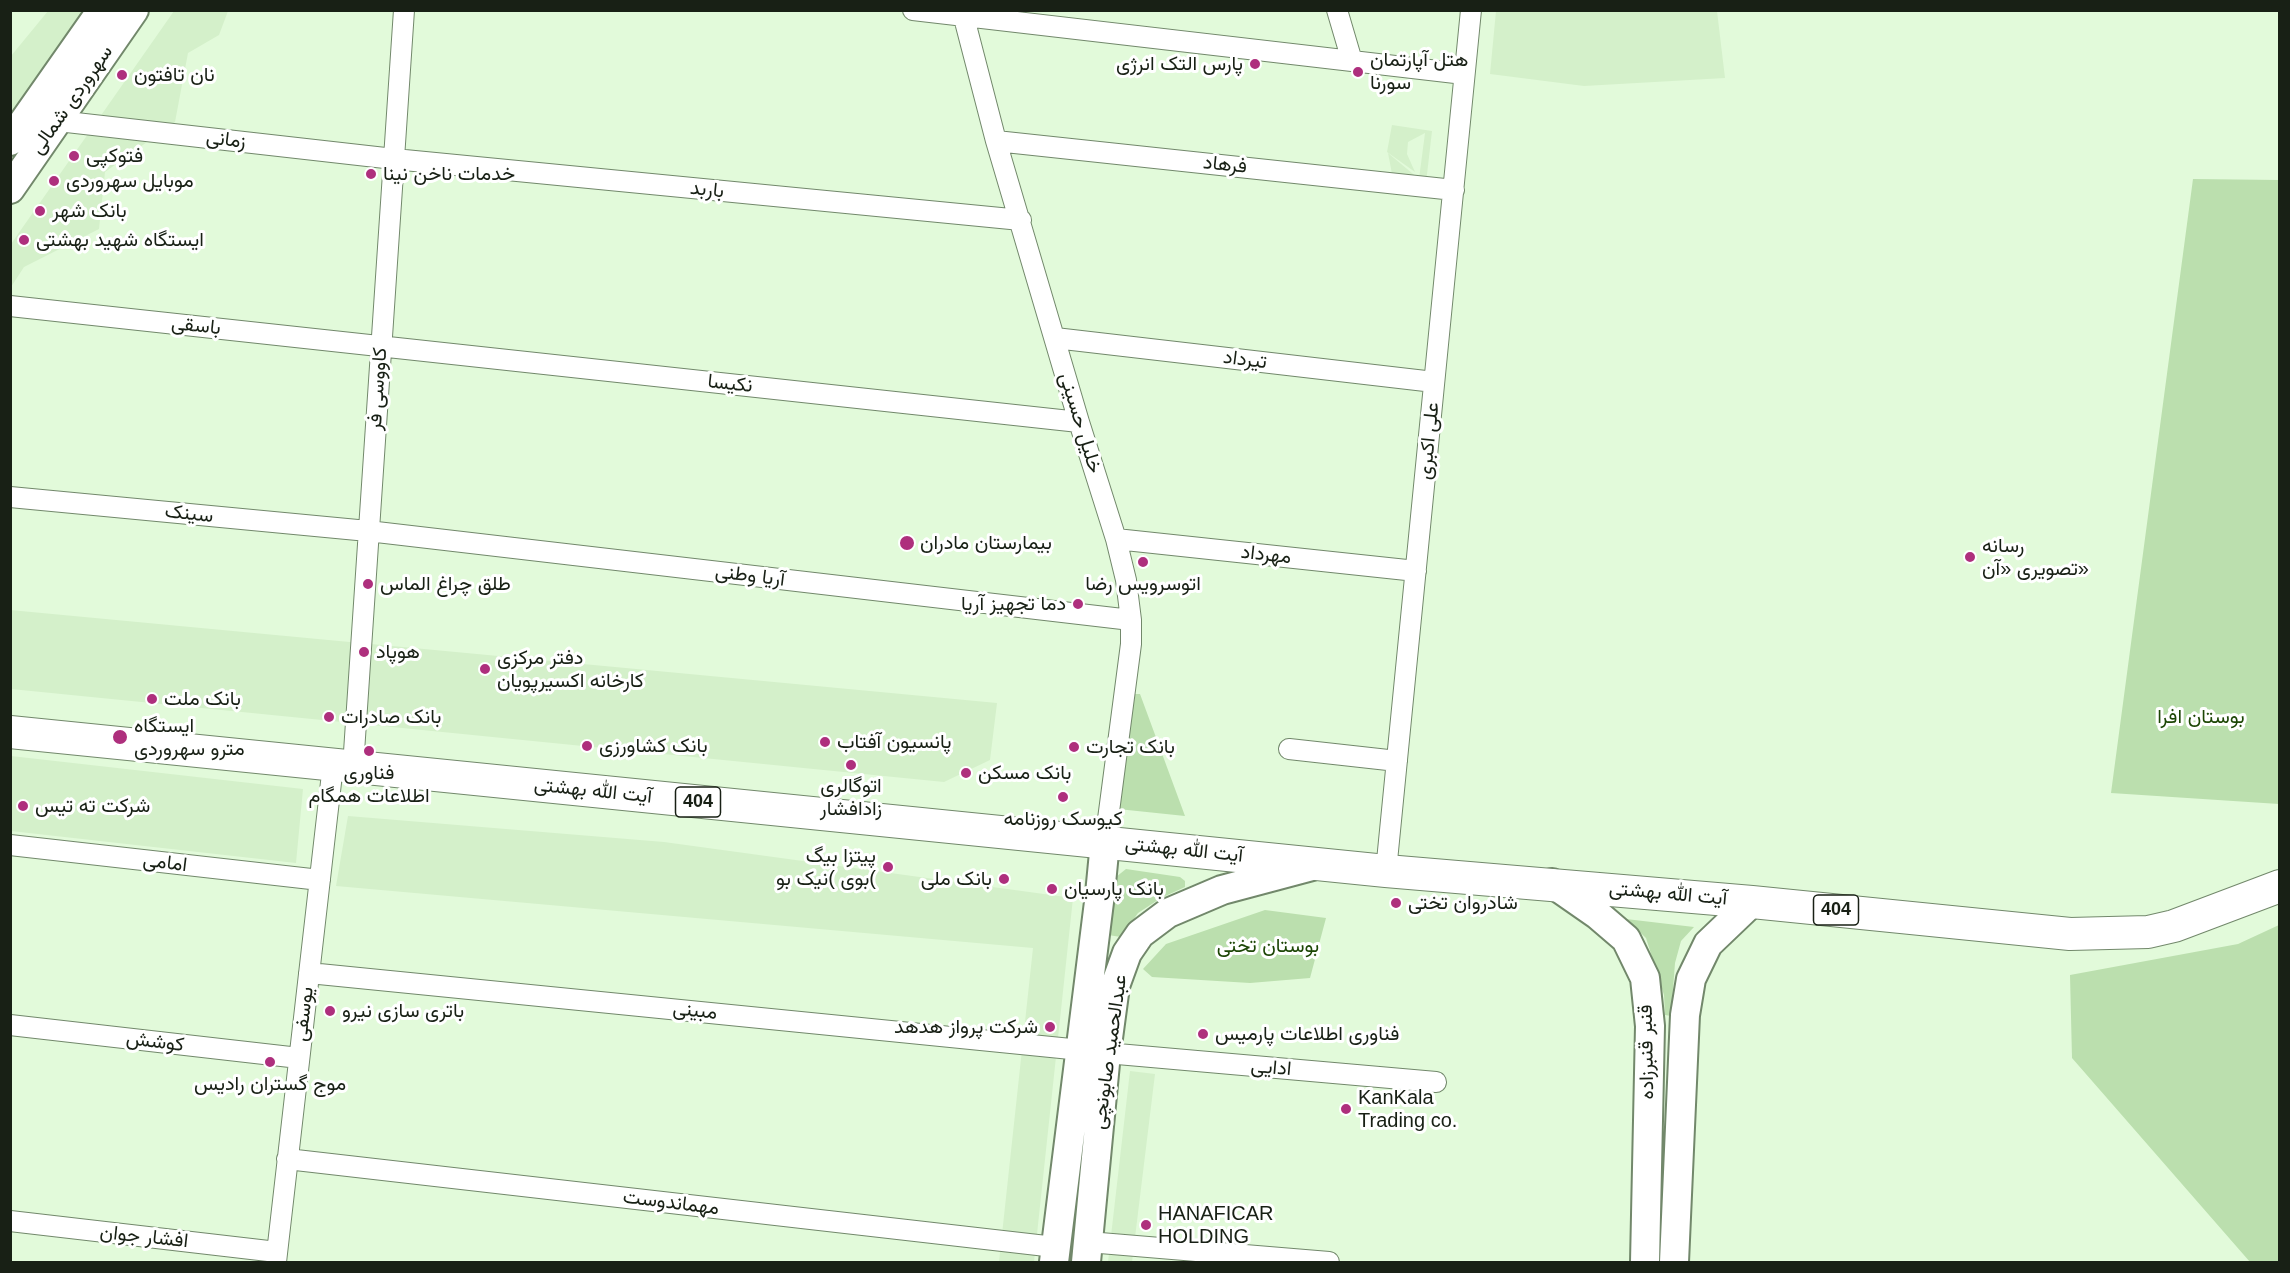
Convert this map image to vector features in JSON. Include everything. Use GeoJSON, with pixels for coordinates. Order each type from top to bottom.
{"type":"FeatureCollection","features":[{"type":"Feature","properties":{"kind":"main road","name":"سهروردی شمالی"},"geometry":{"type":"LineString","coordinates":[[10,141],[19,116],[102,10]]}},
{"type":"Feature","properties":{"kind":"main road","name":"سهروردی شمالی"},"geometry":{"type":"LineString","coordinates":[[10,189],[134,10]]}},
{"type":"Feature","properties":{"kind":"main road","name":"آیت الله بهشتی"},"geometry":{"type":"LineString","coordinates":[[10,732],[1386,871],[1752,902],[2070,934],[2148,932],[2174,926],[2280,886]]}},
{"type":"Feature","properties":{"kind":"main road","name":"عبدالحمید صابونچی"},"geometry":{"type":"LineString","coordinates":[[1087,1252],[1094,1051],[1105,842]]}},
{"type":"Feature","properties":{"kind":"main road","name":"عبدالحمید صابونچی"},"geometry":{"type":"LineString","coordinates":[[1055,1255],[1094,1051],[1122,964],[1133,943],[1148,926],[1168,913],[1205,896],[1320,864]]}},
{"type":"Feature","properties":{"kind":"main road","name":"قنبر قنبرزاده"},"geometry":{"type":"LineString","coordinates":[[1552,884],[1598,915],[1626,939],[1645,978],[1650,1026],[1645,1263]]}},
{"type":"Feature","properties":{"kind":"main road","name":"قنبر قنبرزاده"},"geometry":{"type":"LineString","coordinates":[[1674,1263],[1685,1015],[1691,979],[1708,944],[1752,902]]}},
{"type":"Feature","properties":{"kind":"street","name":"کاووسی فر"},"geometry":{"type":"LineString","coordinates":[[343,766],[369,531],[404,10]]}},
{"type":"Feature","properties":{"kind":"street"},"geometry":{"type":"LineString","coordinates":[[913,10],[1033,17],[1464,74]]}},
{"type":"Feature","properties":{"kind":"street"},"geometry":{"type":"LineString","coordinates":[[1337,10],[1352,61]]}},
{"type":"Feature","properties":{"kind":"street","name":"علی‌ اکبری"},"geometry":{"type":"LineString","coordinates":[[1386,871],[1471,10]]}},
{"type":"Feature","properties":{"kind":"street","name":"خلیل حسینی"},"geometry":{"type":"LineString","coordinates":[[963,14],[996,141],[1021,220],[1078,422],[1116,539],[1126,580],[1131,620],[1128,673],[1105,842]]}},
{"type":"Feature","properties":{"kind":"street","name":"زمانی"},"geometry":{"type":"LineString","coordinates":[[58,121],[394,159]]}},
{"type":"Feature","properties":{"kind":"street","name":"فرهاد"},"geometry":{"type":"LineString","coordinates":[[996,141],[1454,190]]}},
{"type":"Feature","properties":{"kind":"street","name":"باربد"},"geometry":{"type":"LineString","coordinates":[[394,159],[1021,220]]}},
{"type":"Feature","properties":{"kind":"street","name":"باسقی"},"geometry":{"type":"LineString","coordinates":[[10,306],[381,347]]}},
{"type":"Feature","properties":{"kind":"street","name":"تیرداد"},"geometry":{"type":"LineString","coordinates":[[1055,338],[1434,382]]}},
{"type":"Feature","properties":{"kind":"street","name":"نکیسا"},"geometry":{"type":"LineString","coordinates":[[381,347],[1078,422]]}},
{"type":"Feature","properties":{"kind":"street","name":"سینک"},"geometry":{"type":"LineString","coordinates":[[10,496],[369,531]]}},
{"type":"Feature","properties":{"kind":"street","name":"آریا وطنی"},"geometry":{"type":"LineString","coordinates":[[369,531],[1131,620]]}},
{"type":"Feature","properties":{"kind":"street","name":"مهرداد"},"geometry":{"type":"LineString","coordinates":[[1116,539],[1416,571]]}},
{"type":"Feature","properties":{"kind":"street"},"geometry":{"type":"LineString","coordinates":[[1289,749],[1397,761]]}},
{"type":"Feature","properties":{"kind":"street","name":"یوسفی"},"geometry":{"type":"LineString","coordinates":[[276,1257],[320,880],[343,766]]}},
{"type":"Feature","properties":{"kind":"street","name":"امامی"},"geometry":{"type":"LineString","coordinates":[[10,845],[320,880]]}},
{"type":"Feature","properties":{"kind":"street","name":"مبینی"},"geometry":{"type":"LineString","coordinates":[[309,973],[1094,1051]]}},
{"type":"Feature","properties":{"kind":"street","name":"کوشش"},"geometry":{"type":"LineString","coordinates":[[10,1025],[299,1058]]}},
{"type":"Feature","properties":{"kind":"street","name":"ادایی"},"geometry":{"type":"LineString","coordinates":[[1094,1051],[1436,1082]]}},
{"type":"Feature","properties":{"kind":"street","name":"مهماندوست"},"geometry":{"type":"LineString","coordinates":[[288,1159],[1055,1255]]}},
{"type":"Feature","properties":{"kind":"street","name":"افشار جوان"},"geometry":{"type":"LineString","coordinates":[[10,1221],[276,1257]]}},
{"type":"Feature","properties":{"kind":"street"},"geometry":{"type":"LineString","coordinates":[[1087,1252],[1329,1263]]}},
{"type":"Feature","properties":{"kind":"shaded area"},"geometry":{"type":"Polygon","coordinates":[[[48,11],[86,11],[11,117],[11,56],[48,11]]]}},
{"type":"Feature","properties":{"kind":"shaded area"},"geometry":{"type":"Polygon","coordinates":[[[174,11],[228,11],[219,35],[188,53],[175,122],[105,172],[99,229],[24,267],[11,287],[11,244],[174,11]]]}},
{"type":"Feature","properties":{"kind":"shaded area"},"geometry":{"type":"Polygon","coordinates":[[[1496,11],[1717,11],[1725,78],[1584,86],[1490,74],[1496,11]]]}},
{"type":"Feature","properties":{"kind":"shaded area"},"geometry":{"type":"Polygon","coordinates":[[[1392,125],[1432,131],[1426,183],[1393,179],[1388,153],[1419,179],[1425,133],[1408,142],[1407,154],[1415,172],[1387,152],[1392,125]]]}},
{"type":"Feature","properties":{"kind":"shaded area"},"geometry":{"type":"Polygon","coordinates":[[[10,610],[997,703],[990,760],[944,782],[11,689],[10,610]]]}},
{"type":"Feature","properties":{"kind":"shaded area"},"geometry":{"type":"Polygon","coordinates":[[[11,756],[303,789],[296,863],[11,831],[11,756]]]}},
{"type":"Feature","properties":{"kind":"shaded area"},"geometry":{"type":"Polygon","coordinates":[[[348,816],[664,842],[1073,898],[1034,1262],[999,1262],[1033,948],[336,886],[348,816]]]}},
{"type":"Feature","properties":{"kind":"shaded area"},"geometry":{"type":"Polygon","coordinates":[[[1130,1071],[1155,1074],[1132,1262],[1108,1262],[1130,1071]]]}},
{"type":"Feature","properties":{"kind":"green space","name":"بوستان افرا"},"geometry":{"type":"Polygon","coordinates":[[[2193,179],[2279,180],[2279,804],[2111,793],[2193,179]]]}},
{"type":"Feature","properties":{"kind":"green space"},"geometry":{"type":"Polygon","coordinates":[[[1133,694],[1140,694],[1185,816],[1118,809],[1133,694]]]}},
{"type":"Feature","properties":{"kind":"green space"},"geometry":{"type":"Polygon","coordinates":[[[1126,869],[1180,877],[1185,881],[1185,887],[1161,898],[1138,913],[1121,937],[1108,935],[1116,877],[1126,869]]]}},
{"type":"Feature","properties":{"kind":"green space","name":"بوستان تختی"},"geometry":{"type":"Polygon","coordinates":[[[1265,910],[1326,918],[1310,978],[1250,983],[1152,977],[1143,969],[1166,944],[1265,910]]]}},
{"type":"Feature","properties":{"kind":"green space"},"geometry":{"type":"Polygon","coordinates":[[[1626,919],[1694,927],[1681,941],[1675,963],[1671,1016],[1665,1015],[1664,995],[1646,938],[1626,919]]]}},
{"type":"Feature","properties":{"kind":"green space"},"geometry":{"type":"Polygon","coordinates":[[[2279,925],[2279,1262],[2250,1262],[2072,1058],[2070,975],[2238,944],[2279,925]]]}},
{"type":"Feature","properties":{"kind":"place","name":"پارس التک انرژی"},"geometry":{"type":"Point","coordinates":[1255,64]}},
{"type":"Feature","properties":{"kind":"place","name":"هتل آپارتمان سورنا"},"geometry":{"type":"Point","coordinates":[1358,72]}},
{"type":"Feature","properties":{"kind":"place","name":"نان تافتون"},"geometry":{"type":"Point","coordinates":[122,75]}},
{"type":"Feature","properties":{"kind":"place","name":"فتوکپی"},"geometry":{"type":"Point","coordinates":[74,156]}},
{"type":"Feature","properties":{"kind":"place","name":"خدمات ناخن نینا"},"geometry":{"type":"Point","coordinates":[371,174]}},
{"type":"Feature","properties":{"kind":"place","name":"موبایل سهروردی"},"geometry":{"type":"Point","coordinates":[54,181]}},
{"type":"Feature","properties":{"kind":"place","name":"بانک شهر"},"geometry":{"type":"Point","coordinates":[40,211]}},
{"type":"Feature","properties":{"kind":"place","name":"ایستگاه شهید بهشتی"},"geometry":{"type":"Point","coordinates":[24,240]}},
{"type":"Feature","properties":{"kind":"place","name":"بیمارستان مادران"},"geometry":{"type":"Point","coordinates":[907,543]}},
{"type":"Feature","properties":{"kind":"place","name":"رسانه تصویری «آن»"},"geometry":{"type":"Point","coordinates":[1970,557]}},
{"type":"Feature","properties":{"kind":"place","name":"اتوسرویس رضا"},"geometry":{"type":"Point","coordinates":[1143,562]}},
{"type":"Feature","properties":{"kind":"place","name":"طلق چراغ الماس"},"geometry":{"type":"Point","coordinates":[368,584]}},
{"type":"Feature","properties":{"kind":"place","name":"دما تجهیز آریا"},"geometry":{"type":"Point","coordinates":[1078,604]}},
{"type":"Feature","properties":{"kind":"place","name":"هوپاد"},"geometry":{"type":"Point","coordinates":[364,652]}},
{"type":"Feature","properties":{"kind":"place","name":"دفتر مرکزی کارخانه اکسیرپویان"},"geometry":{"type":"Point","coordinates":[485,669]}},
{"type":"Feature","properties":{"kind":"place","name":"بانک ملت"},"geometry":{"type":"Point","coordinates":[152,699]}},
{"type":"Feature","properties":{"kind":"place","name":"بانک صادرات"},"geometry":{"type":"Point","coordinates":[329,717]}},
{"type":"Feature","properties":{"kind":"place","name":"ایستگاه مترو سهروردی"},"geometry":{"type":"Point","coordinates":[120,737]}},
{"type":"Feature","properties":{"kind":"place","name":"پانسیون آفتاب"},"geometry":{"type":"Point","coordinates":[825,742]}},
{"type":"Feature","properties":{"kind":"place","name":"بانک کشاورزی"},"geometry":{"type":"Point","coordinates":[587,746]}},
{"type":"Feature","properties":{"kind":"place","name":"بانک تجارت"},"geometry":{"type":"Point","coordinates":[1074,747]}},
{"type":"Feature","properties":{"kind":"place","name":"فناوری اطلاعات همگام"},"geometry":{"type":"Point","coordinates":[369,751]}},
{"type":"Feature","properties":{"kind":"place","name":"اتوگالری زادافشار"},"geometry":{"type":"Point","coordinates":[851,765]}},
{"type":"Feature","properties":{"kind":"place","name":"بانک مسکن"},"geometry":{"type":"Point","coordinates":[966,773]}},
{"type":"Feature","properties":{"kind":"place","name":"کیوسک روزنامه"},"geometry":{"type":"Point","coordinates":[1063,797]}},
{"type":"Feature","properties":{"kind":"place","name":"شرکت ته تیس"},"geometry":{"type":"Point","coordinates":[23,806]}},
{"type":"Feature","properties":{"kind":"place","name":"پیتزا بیگ بوی )نیک بو("},"geometry":{"type":"Point","coordinates":[888,867]}},
{"type":"Feature","properties":{"kind":"place","name":"بانک ملی"},"geometry":{"type":"Point","coordinates":[1004,879]}},
{"type":"Feature","properties":{"kind":"place","name":"بانک پارسیان"},"geometry":{"type":"Point","coordinates":[1052,889]}},
{"type":"Feature","properties":{"kind":"place","name":"شادروان تختی"},"geometry":{"type":"Point","coordinates":[1396,903]}},
{"type":"Feature","properties":{"kind":"place","name":"باتری سازی نیرو"},"geometry":{"type":"Point","coordinates":[330,1011]}},
{"type":"Feature","properties":{"kind":"place","name":"شرکت پرواز هدهد"},"geometry":{"type":"Point","coordinates":[1050,1027]}},
{"type":"Feature","properties":{"kind":"place","name":"فناوری اطلاعات پارمیس"},"geometry":{"type":"Point","coordinates":[1203,1034]}},
{"type":"Feature","properties":{"kind":"place","name":"موج گستران رادیس"},"geometry":{"type":"Point","coordinates":[270,1062]}},
{"type":"Feature","properties":{"kind":"place","name":"KanKala Trading co."},"geometry":{"type":"Point","coordinates":[1346,1109]}},
{"type":"Feature","properties":{"kind":"place","name":"HANAFICAR HOLDING"},"geometry":{"type":"Point","coordinates":[1146,1225]}}]}
